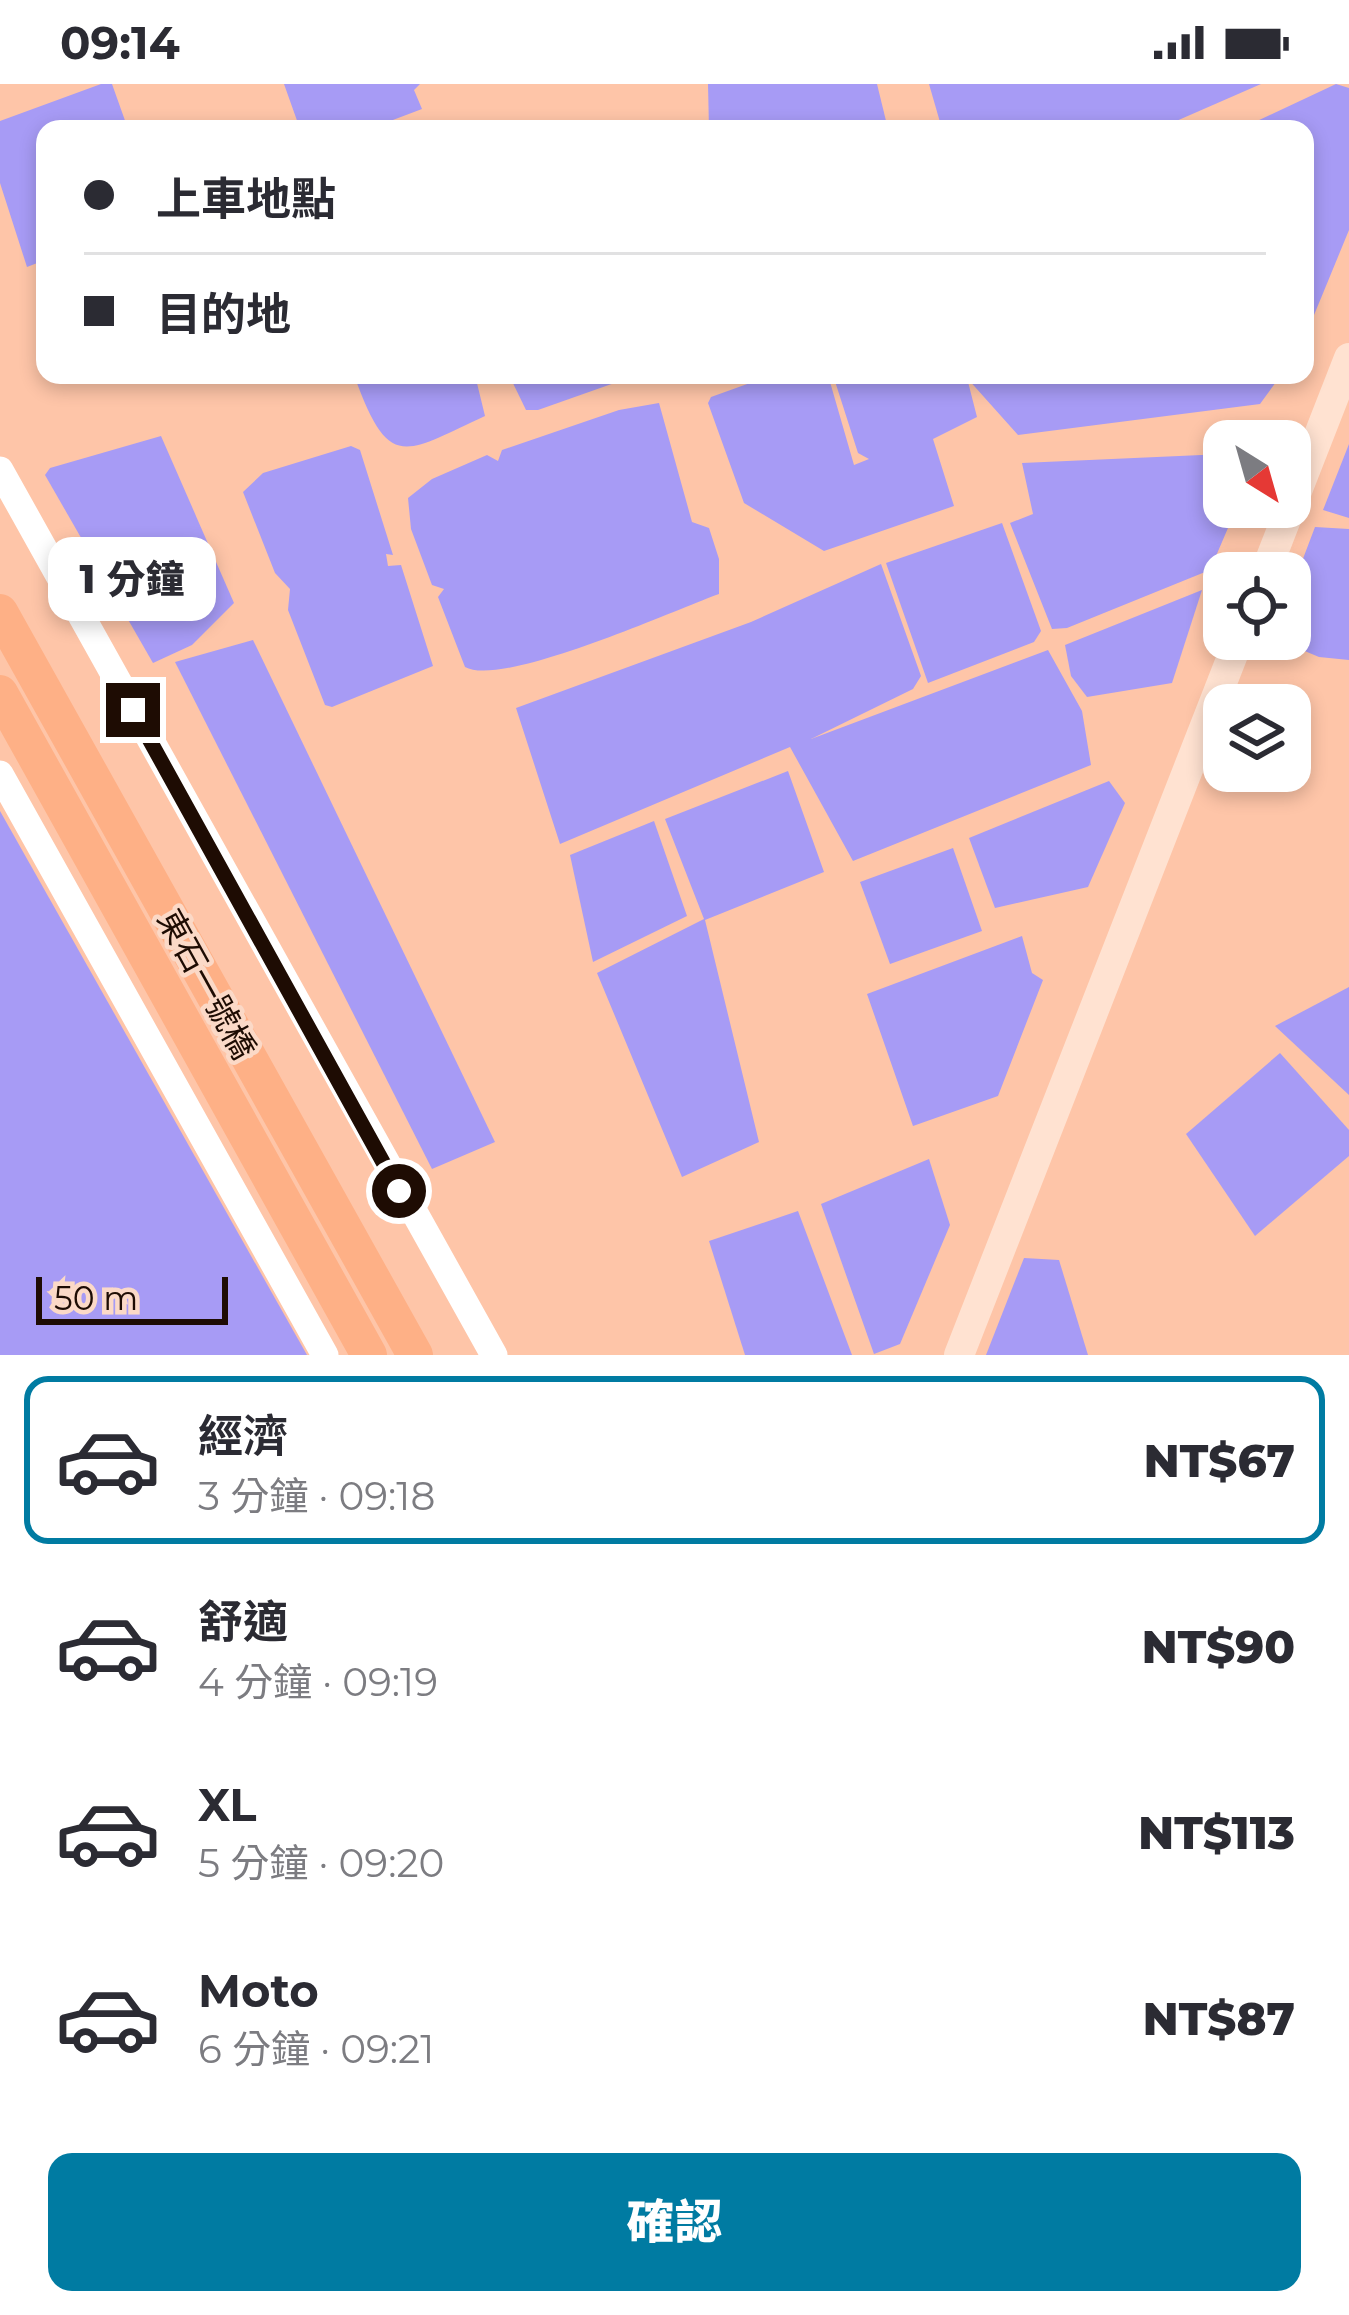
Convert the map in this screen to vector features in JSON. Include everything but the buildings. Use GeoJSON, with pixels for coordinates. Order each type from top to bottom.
{"type":"FeatureCollection","features":[{"type":"Feature","properties":{"kind":"highway","name":"東石一號橋"},"geometry":{"type":"LineString","coordinates":[[0,612],[415,1355]]}},
{"type":"Feature","properties":{"kind":"highway","name":"東石一號橋"},"geometry":{"type":"LineString","coordinates":[[0,693],[369,1355]]}},
{"type":"Feature","properties":{"kind":"main road"},"geometry":{"type":"LineString","coordinates":[[1273,552],[1349,358]]}},
{"type":"Feature","properties":{"kind":"main road"},"geometry":{"type":"LineString","coordinates":[[959,1355],[1231,660]]}},
{"type":"Feature","properties":{"kind":"street"},"geometry":{"type":"LineString","coordinates":[[0,470],[494,1355]]}},
{"type":"Feature","properties":{"kind":"street"},"geometry":{"type":"LineString","coordinates":[[0,774],[325,1355]]}},
{"type":"Feature","properties":{"kind":"shaded area"},"geometry":{"type":"Polygon","coordinates":[[[101,84],[112,84],[125,120],[36,120],[36,264],[27,267],[0,183],[0,121],[101,84]]]}},
{"type":"Feature","properties":{"kind":"shaded area"},"geometry":{"type":"Polygon","coordinates":[[[284,84],[420,84],[414,90],[422,109],[393,120],[297,120],[284,84]]]}},
{"type":"Feature","properties":{"kind":"shaded area"},"geometry":{"type":"Polygon","coordinates":[[[708,84],[877,84],[886,120],[709,120],[708,84]]]}},
{"type":"Feature","properties":{"kind":"shaded area"},"geometry":{"type":"Polygon","coordinates":[[[929,84],[1261,84],[1179,120],[939,120],[929,84]]]}},
{"type":"Feature","properties":{"kind":"shaded area"},"geometry":{"type":"Polygon","coordinates":[[[1336,84],[1349,88],[1349,230],[1314,315],[1314,120],[1259,120],[1336,84]]]}},
{"type":"Feature","properties":{"kind":"shaded area"},"geometry":{"type":"Polygon","coordinates":[[[357,384],[477,384],[485,416],[435,439],[402,446],[389,441],[357,384]]]}},
{"type":"Feature","properties":{"kind":"shaded area"},"geometry":{"type":"Polygon","coordinates":[[[513,384],[612,384],[538,410],[526,410],[513,384]]]}},
{"type":"Feature","properties":{"kind":"shaded area"},"geometry":{"type":"Polygon","coordinates":[[[747,384],[831,384],[854,465],[869,459],[858,453],[836,384],[969,384],[977,417],[933,439],[954,506],[824,551],[744,503],[708,403],[711,397],[747,384]]]}},
{"type":"Feature","properties":{"kind":"shaded area"},"geometry":{"type":"Polygon","coordinates":[[[972,384],[1274,384],[1260,404],[1018,435],[972,384]]]}},
{"type":"Feature","properties":{"kind":"shaded area"},"geometry":{"type":"Polygon","coordinates":[[[659,403],[692,522],[709,528],[719,559],[719,594],[549,658],[485,671],[465,667],[438,597],[444,589],[432,585],[411,529],[408,498],[432,479],[487,455],[498,461],[502,450],[619,410],[659,403]]]}},
{"type":"Feature","properties":{"kind":"shaded area"},"geometry":{"type":"Polygon","coordinates":[[[161,436],[234,603],[192,645],[153,663],[45,475],[50,468],[161,436]]]}},
{"type":"Feature","properties":{"kind":"shaded area"},"geometry":{"type":"Polygon","coordinates":[[[1349,444],[1349,518],[1323,510],[1349,444]]]}},
{"type":"Feature","properties":{"kind":"shaded area"},"geometry":{"type":"Polygon","coordinates":[[[351,446],[360,450],[393,555],[386,554],[388,566],[401,565],[433,666],[332,707],[325,705],[288,610],[290,589],[275,573],[243,492],[263,473],[351,446]]]}},
{"type":"Feature","properties":{"kind":"shaded area"},"geometry":{"type":"Polygon","coordinates":[[[1203,455],[1203,528],[1228,528],[1218,552],[1203,552],[1203,573],[1067,628],[1052,629],[1010,523],[1033,514],[1022,463],[1203,455]]]}},
{"type":"Feature","properties":{"kind":"shaded area"},"geometry":{"type":"Polygon","coordinates":[[[1002,523],[1041,631],[1034,642],[928,683],[886,563],[1002,523]]]}},
{"type":"Feature","properties":{"kind":"shaded area"},"geometry":{"type":"Polygon","coordinates":[[[1315,527],[1349,529],[1349,660],[1311,654],[1311,552],[1306,552],[1315,527]]]}},
{"type":"Feature","properties":{"kind":"shaded area"},"geometry":{"type":"Polygon","coordinates":[[[881,564],[921,676],[913,689],[811,739],[1048,650],[1082,711],[1091,765],[853,861],[790,747],[560,844],[516,708],[751,622],[881,564]]]}},
{"type":"Feature","properties":{"kind":"shaded area"},"geometry":{"type":"Polygon","coordinates":[[[1202,590],[1172,683],[1087,697],[1071,676],[1065,645],[1202,590]]]}},
{"type":"Feature","properties":{"kind":"shaded area"},"geometry":{"type":"Polygon","coordinates":[[[253,640],[495,1142],[432,1169],[175,662],[253,640]]]}},
{"type":"Feature","properties":{"kind":"shaded area"},"geometry":{"type":"Polygon","coordinates":[[[788,771],[824,872],[705,920],[759,1142],[682,1177],[597,973],[704,919],[665,819],[788,771]]]}},
{"type":"Feature","properties":{"kind":"shaded area"},"geometry":{"type":"Polygon","coordinates":[[[1109,781],[1125,803],[1088,887],[995,908],[969,838],[1109,781]]]}},
{"type":"Feature","properties":{"kind":"shaded area"},"geometry":{"type":"Polygon","coordinates":[[[0,811],[307,1355],[0,1355],[0,811]]]}},
{"type":"Feature","properties":{"kind":"shaded area"},"geometry":{"type":"Polygon","coordinates":[[[654,821],[687,916],[593,962],[570,855],[654,821]]]}},
{"type":"Feature","properties":{"kind":"shaded area"},"geometry":{"type":"Polygon","coordinates":[[[953,848],[982,931],[890,964],[860,882],[953,848]]]}},
{"type":"Feature","properties":{"kind":"shaded area"},"geometry":{"type":"Polygon","coordinates":[[[1022,936],[1032,973],[1043,980],[998,1096],[913,1126],[867,994],[1022,936]]]}},
{"type":"Feature","properties":{"kind":"shaded area"},"geometry":{"type":"Polygon","coordinates":[[[1349,987],[1349,1095],[1275,1026],[1349,987]]]}},
{"type":"Feature","properties":{"kind":"shaded area"},"geometry":{"type":"Polygon","coordinates":[[[1280,1053],[1349,1130],[1349,1156],[1255,1236],[1186,1134],[1280,1053]]]}},
{"type":"Feature","properties":{"kind":"shaded area"},"geometry":{"type":"Polygon","coordinates":[[[929,1159],[950,1225],[900,1344],[874,1354],[821,1204],[929,1159]]]}},
{"type":"Feature","properties":{"kind":"shaded area"},"geometry":{"type":"Polygon","coordinates":[[[798,1211],[852,1355],[745,1355],[709,1241],[798,1211]]]}},
{"type":"Feature","properties":{"kind":"shaded area"},"geometry":{"type":"Polygon","coordinates":[[[1024,1258],[1059,1260],[1088,1355],[986,1355],[1024,1258]]]}},
{"type":"Feature","properties":{"kind":"route"},"geometry":{"type":"LineString","coordinates":[[133,710],[399,1191]]}}]}
